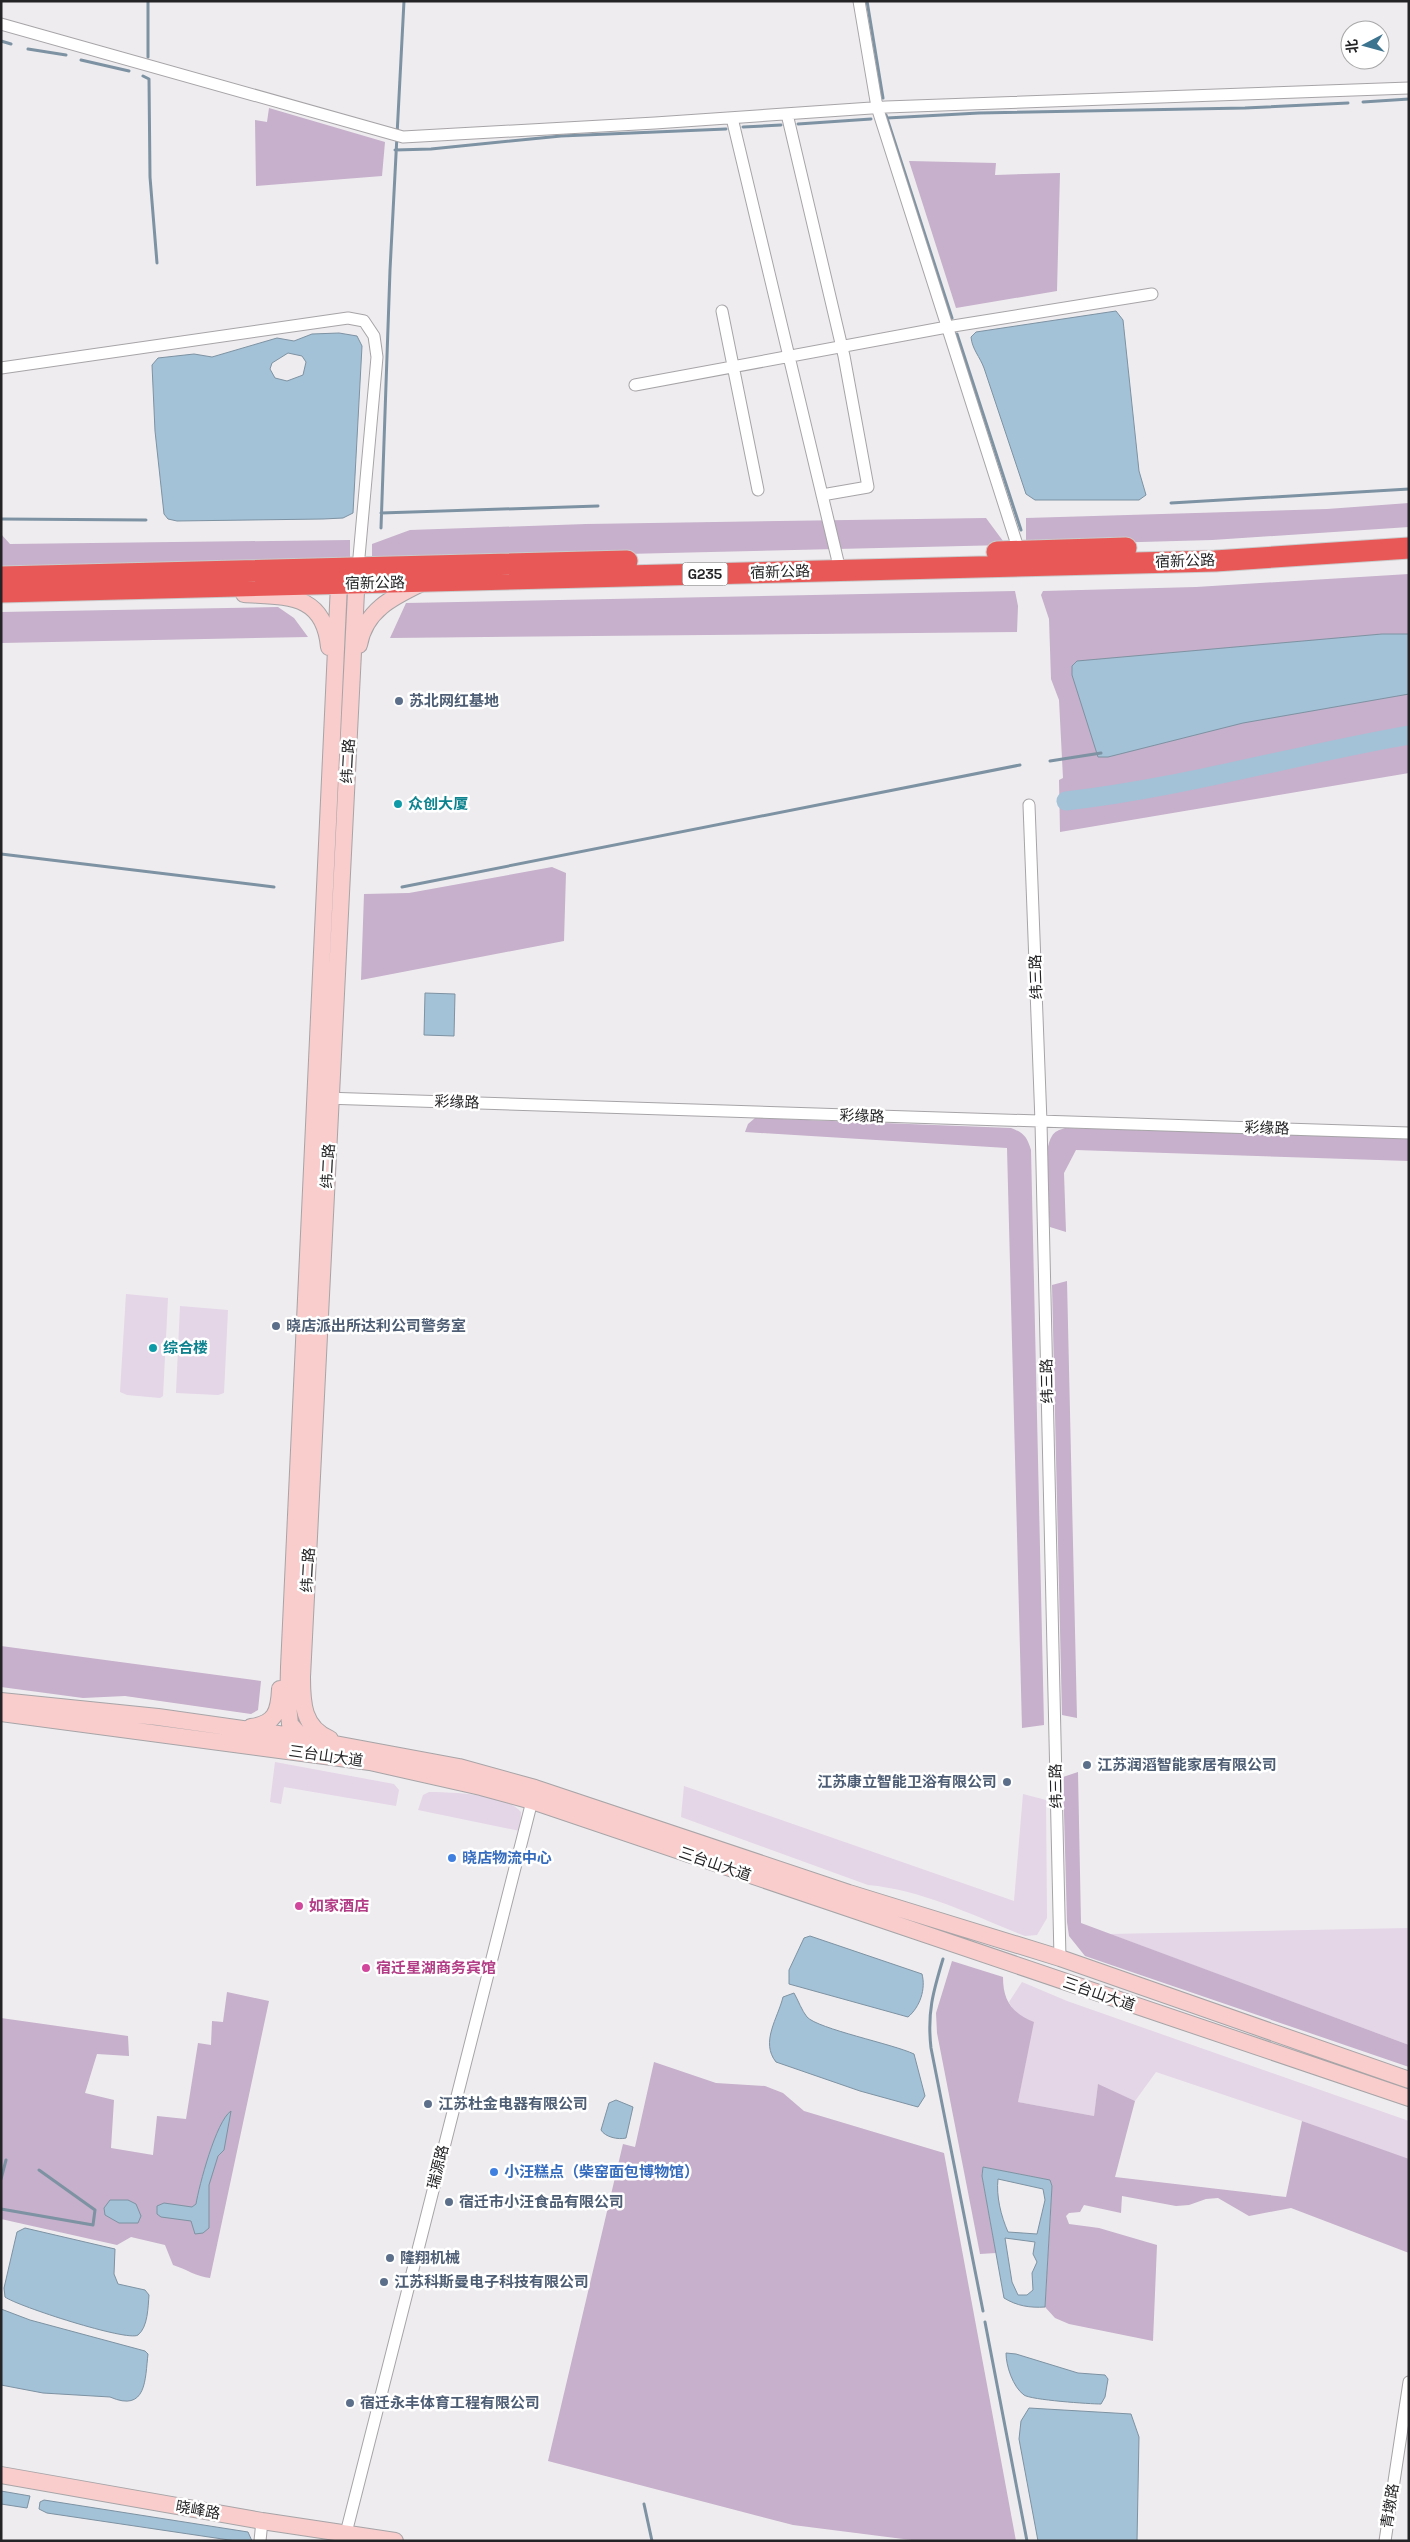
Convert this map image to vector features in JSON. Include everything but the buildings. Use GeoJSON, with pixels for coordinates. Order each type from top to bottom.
{"type":"FeatureCollection","features":[{"type":"Feature","properties":{"kind":"highway","name":"宿新公路"},"geometry":{"type":"LineString","coordinates":[[1,577],[351,578],[426,581],[838,563],[1018,551],[1214,546],[1409,533]]}},
{"type":"Feature","properties":{"kind":"highway","name":"宿新公路"},"geometry":{"type":"LineString","coordinates":[[1,592],[132,589],[351,578],[838,563],[1214,561],[1409,548]]}},
{"type":"Feature","properties":{"kind":"street"},"geometry":{"type":"LineString","coordinates":[[859,1],[877,107],[1018,551]]}},
{"type":"Feature","properties":{"kind":"street"},"geometry":{"type":"LineString","coordinates":[[1,24],[396,135],[433,136],[732,118],[877,107],[1409,88]]}},
{"type":"Feature","properties":{"kind":"street"},"geometry":{"type":"LineString","coordinates":[[787,114],[842,347],[868,487],[822,495]]}},
{"type":"Feature","properties":{"kind":"street"},"geometry":{"type":"LineString","coordinates":[[732,118],[838,563]]}},
{"type":"Feature","properties":{"kind":"street"},"geometry":{"type":"LineString","coordinates":[[635,385],[947,327],[1152,294]]}},
{"type":"Feature","properties":{"kind":"street"},"geometry":{"type":"LineString","coordinates":[[722,311],[735,367],[758,490]]}},
{"type":"Feature","properties":{"kind":"street"},"geometry":{"type":"LineString","coordinates":[[1,368],[348,318],[364,321],[374,336],[376,358],[351,578]]}},
{"type":"Feature","properties":{"kind":"street","name":"纬二路"},"geometry":{"type":"LineString","coordinates":[[341,1744],[321,1735],[314,1729],[306,1718],[302,1699],[324,1098],[334,694],[351,578]]}},
{"type":"Feature","properties":{"kind":"street","name":"纬二路"},"geometry":{"type":"LineString","coordinates":[[328,1756],[314,1749],[290,1724],[288,1705],[293,1576],[350,716],[351,578]]}},
{"type":"Feature","properties":{"kind":"street"},"geometry":{"type":"LineString","coordinates":[[350,716],[359,642],[365,626],[380,605],[426,581]]}},
{"type":"Feature","properties":{"kind":"street"},"geometry":{"type":"LineString","coordinates":[[132,589],[277,597],[298,599],[308,603],[317,612],[328,635],[334,694]]}},
{"type":"Feature","properties":{"kind":"street","name":"纬三路"},"geometry":{"type":"LineString","coordinates":[[1029,805],[1041,1122],[1060,1958]]}},
{"type":"Feature","properties":{"kind":"street","name":"彩缘路"},"geometry":{"type":"LineString","coordinates":[[324,1098],[1409,1133]]}},
{"type":"Feature","properties":{"kind":"street"},"geometry":{"type":"LineString","coordinates":[[240,1729],[270,1722],[277,1712],[284,1613],[293,1576]]}},
{"type":"Feature","properties":{"kind":"street","name":"三台山大道"},"geometry":{"type":"LineString","coordinates":[[1,1702],[158,1717],[301,1737],[460,1767],[535,1788],[849,1893],[1060,1958],[1409,2080]]}},
{"type":"Feature","properties":{"kind":"street","name":"三台山大道"},"geometry":{"type":"LineString","coordinates":[[1,1713],[328,1756],[416,1772],[532,1801],[1409,2098]]}},
{"type":"Feature","properties":{"kind":"street","name":"瑞源路"},"geometry":{"type":"LineString","coordinates":[[346,2533],[532,1801]]}},
{"type":"Feature","properties":{"kind":"street","name":"青墩路"},"geometry":{"type":"LineString","coordinates":[[1385,2541],[1409,2382]]}},
{"type":"Feature","properties":{"kind":"street","name":"晓峰路"},"geometry":{"type":"LineString","coordinates":[[1,2475],[262,2521],[395,2541]]}},
{"type":"Feature","properties":{"kind":"street"},"geometry":{"type":"LineString","coordinates":[[260,2541],[262,2521]]}},
{"type":"Feature","properties":{"kind":"shaded area"},"geometry":{"type":"Polygon","coordinates":[[[269,108],[385,142],[382,176],[256,186],[255,120],[267,122],[269,108]]]}},
{"type":"Feature","properties":{"kind":"shaded area"},"geometry":{"type":"Polygon","coordinates":[[[909,161],[996,163],[995,175],[1060,173],[1057,291],[956,308],[909,161]]]}},
{"type":"Feature","properties":{"kind":"shaded area"},"geometry":{"type":"Polygon","coordinates":[[[1409,503],[1409,527],[1212,540],[1033,545],[1026,541],[1026,518],[1327,509],[1409,503]]]}},
{"type":"Feature","properties":{"kind":"shaded area"},"geometry":{"type":"Polygon","coordinates":[[[986,518],[1006,545],[372,560],[372,544],[410,530],[586,524],[986,518]]]}},
{"type":"Feature","properties":{"kind":"shaded area"},"geometry":{"type":"Polygon","coordinates":[[[1,534],[10,544],[350,540],[350,561],[1,567],[1,534]]]}},
{"type":"Feature","properties":{"kind":"shaded area"},"geometry":{"type":"Polygon","coordinates":[[[1409,574],[1409,773],[1060,832],[1059,780],[1063,778],[1059,700],[1051,679],[1049,619],[1041,595],[1043,591],[1196,587],[1409,574]]]}},
{"type":"Feature","properties":{"kind":"shaded area"},"geometry":{"type":"Polygon","coordinates":[[[1015,591],[1018,606],[1017,632],[390,638],[406,603],[1015,591]]]}},
{"type":"Feature","properties":{"kind":"shaded area"},"geometry":{"type":"Polygon","coordinates":[[[278,607],[294,618],[308,637],[1,643],[1,612],[278,607]]]}},
{"type":"Feature","properties":{"kind":"shaded area"},"geometry":{"type":"Polygon","coordinates":[[[552,867],[566,873],[564,941],[361,980],[364,894],[409,893],[552,867]]]}},
{"type":"Feature","properties":{"kind":"shaded area"},"geometry":{"type":"Polygon","coordinates":[[[755,1118],[1011,1128],[1022,1134],[1028,1142],[1031,1150],[1044,1725],[1022,1728],[1007,1148],[745,1132],[748,1124],[755,1118]]]}},
{"type":"Feature","properties":{"kind":"shaded area"},"geometry":{"type":"Polygon","coordinates":[[[1065,1128],[1409,1138],[1409,1161],[1076,1150],[1064,1173],[1066,1232],[1050,1227],[1046,1166],[1052,1136],[1065,1128]]]}},
{"type":"Feature","properties":{"kind":"shaded area"},"geometry":{"type":"Polygon","coordinates":[[[1067,1281],[1077,1718],[1062,1715],[1052,1285],[1067,1281]]]}},
{"type":"Feature","properties":{"kind":"shaded area"},"geometry":{"type":"Polygon","coordinates":[[[126,1294],[168,1298],[163,1396],[160,1398],[127,1395],[120,1392],[126,1294]]]}},
{"type":"Feature","properties":{"kind":"shaded area"},"geometry":{"type":"Polygon","coordinates":[[[180,1306],[228,1310],[224,1393],[218,1395],[176,1393],[180,1306]]]}},
{"type":"Feature","properties":{"kind":"shaded area"},"geometry":{"type":"Polygon","coordinates":[[[1,1646],[261,1681],[258,1710],[251,1714],[125,1696],[83,1698],[1,1687],[1,1646]]]}},
{"type":"Feature","properties":{"kind":"shaded area"},"geometry":{"type":"Polygon","coordinates":[[[275,1762],[394,1784],[399,1790],[396,1806],[284,1787],[281,1804],[270,1802],[275,1762]]]}},
{"type":"Feature","properties":{"kind":"shaded area"},"geometry":{"type":"Polygon","coordinates":[[[1078,1772],[1081,1923],[1409,2045],[1409,2067],[1085,1956],[1069,1936],[1067,1922],[1063,1777],[1078,1772]]]}},
{"type":"Feature","properties":{"kind":"shaded area"},"geometry":{"type":"Polygon","coordinates":[[[684,1786],[1014,1901],[1023,1794],[1046,1800],[1047,1918],[1037,1935],[1025,1936],[928,1898],[909,1892],[868,1885],[681,1817],[684,1786]]]}},
{"type":"Feature","properties":{"kind":"shaded area"},"geometry":{"type":"Polygon","coordinates":[[[429,1792],[478,1795],[504,1801],[521,1812],[520,1831],[418,1810],[423,1795],[429,1792]]]}},
{"type":"Feature","properties":{"kind":"shaded area"},"geometry":{"type":"Polygon","coordinates":[[[1409,1928],[1409,2045],[1110,1934],[1409,1928]]]}},
{"type":"Feature","properties":{"kind":"shaded area"},"geometry":{"type":"Polygon","coordinates":[[[952,1961],[1003,1977],[1005,1993],[1010,2005],[1020,2015],[1034,2022],[1018,2102],[1094,2116],[1098,2084],[1135,2101],[1115,2177],[1286,2197],[1302,2121],[1409,2159],[1409,2253],[1291,2208],[1249,2216],[1218,2198],[1176,2206],[1122,2196],[1121,2213],[1084,2205],[1080,2212],[1069,2213],[1066,2216],[1069,2224],[1099,2228],[1157,2245],[1153,2341],[1069,2324],[1055,2318],[1045,2307],[1052,2186],[1050,2180],[983,2167],[982,2176],[996,2253],[980,2254],[937,2033],[936,2013],[952,1961]]]}},
{"type":"Feature","properties":{"kind":"shaded area"},"geometry":{"type":"Polygon","coordinates":[[[1022,1982],[1067,2001],[1409,2121],[1409,2161],[1302,2121],[1156,2072],[1135,2101],[1098,2085],[1094,2116],[1018,2102],[1033,2022],[1016,2015],[1009,2002],[1022,1982]]]}},
{"type":"Feature","properties":{"kind":"shaded area"},"geometry":{"type":"Polygon","coordinates":[[[227,1992],[269,2001],[210,2278],[173,2265],[165,2245],[131,2237],[117,2245],[1,2219],[1,2018],[128,2036],[129,2056],[97,2054],[85,2093],[114,2100],[111,2148],[153,2155],[157,2116],[186,2119],[198,2043],[211,2045],[212,2021],[223,2022],[227,1992]]]}},
{"type":"Feature","properties":{"kind":"shaded area"},"geometry":{"type":"Polygon","coordinates":[[[654,2062],[716,2083],[765,2086],[783,2093],[804,2111],[944,2153],[1016,2541],[919,2541],[793,2525],[548,2461],[623,2144],[635,2147],[654,2062]]]}},
{"type":"Feature","properties":{"kind":"water"},"geometry":{"type":"Polygon","coordinates":[[[1116,311],[1123,320],[1139,471],[1146,495],[1139,500],[1035,500],[1026,494],[984,368],[971,337],[976,332],[1116,311]]]}},
{"type":"Feature","properties":{"kind":"water"},"geometry":{"type":"Polygon","coordinates":[[[339,333],[357,336],[362,346],[353,513],[343,518],[323,519],[177,521],[168,519],[164,514],[155,431],[152,365],[158,358],[194,354],[212,357],[277,338],[294,341],[312,334],[339,333]],[[288,353],[272,363],[270,369],[275,378],[287,381],[303,375],[306,362],[302,356],[288,353]]]}},
{"type":"Feature","properties":{"kind":"water"},"geometry":{"type":"Polygon","coordinates":[[[1382,634],[1409,634],[1409,694],[1243,723],[1108,757],[1098,757],[1072,675],[1072,666],[1077,661],[1382,634]]]}},
{"type":"Feature","properties":{"kind":"water"},"geometry":{"type":"Polygon","coordinates":[[[425,993],[455,994],[454,1036],[424,1035],[425,993]]]}},
{"type":"Feature","properties":{"kind":"water"},"geometry":{"type":"Polygon","coordinates":[[[810,1936],[922,1974],[922,1992],[916,2008],[908,2017],[789,1984],[789,1970],[804,1938],[810,1936]]]}},
{"type":"Feature","properties":{"kind":"water"},"geometry":{"type":"Polygon","coordinates":[[[794,1993],[805,2015],[814,2022],[914,2054],[925,2096],[918,2107],[860,2091],[776,2062],[770,2046],[772,2030],[783,1997],[794,1993]]]}},
{"type":"Feature","properties":{"kind":"water"},"geometry":{"type":"Polygon","coordinates":[[[616,2100],[633,2107],[626,2138],[612,2137],[601,2130],[609,2103],[616,2100]]]}},
{"type":"Feature","properties":{"kind":"water"},"geometry":{"type":"Polygon","coordinates":[[[231,2111],[224,2150],[218,2156],[209,2185],[209,2228],[203,2233],[195,2234],[191,2221],[161,2217],[157,2214],[157,2206],[164,2203],[192,2207],[196,2204],[204,2169],[214,2140],[225,2117],[231,2111]]]}},
{"type":"Feature","properties":{"kind":"water"},"geometry":{"type":"Polygon","coordinates":[[[983,2167],[1050,2180],[1052,2186],[1045,2307],[1024,2306],[1004,2298],[982,2176],[983,2167]],[[998,2179],[1000,2206],[1008,2232],[1037,2234],[1045,2200],[1043,2189],[998,2179]],[[1005,2238],[1012,2282],[1018,2295],[1027,2295],[1033,2290],[1032,2273],[1037,2262],[1033,2254],[1035,2242],[1005,2238]]]}},
{"type":"Feature","properties":{"kind":"water"},"geometry":{"type":"Polygon","coordinates":[[[110,2200],[128,2200],[136,2204],[141,2216],[138,2223],[119,2223],[105,2215],[104,2208],[110,2200]]]}},
{"type":"Feature","properties":{"kind":"water"},"geometry":{"type":"Polygon","coordinates":[[[25,2228],[115,2249],[114,2274],[118,2284],[145,2290],[149,2295],[144,2327],[138,2335],[130,2336],[72,2322],[29,2308],[5,2297],[4,2288],[17,2232],[25,2228]]]}},
{"type":"Feature","properties":{"kind":"water"},"geometry":{"type":"Polygon","coordinates":[[[1,2309],[30,2320],[145,2351],[148,2354],[142,2391],[131,2401],[122,2401],[110,2397],[43,2393],[1,2385],[1,2309]]]}},
{"type":"Feature","properties":{"kind":"water"},"geometry":{"type":"Polygon","coordinates":[[[1006,2353],[1016,2354],[1078,2373],[1105,2375],[1108,2379],[1105,2397],[1101,2404],[1049,2400],[1024,2395],[1011,2376],[1006,2353]]]}},
{"type":"Feature","properties":{"kind":"water"},"geometry":{"type":"Polygon","coordinates":[[[1029,2408],[1131,2414],[1139,2437],[1137,2541],[1038,2541],[1019,2439],[1021,2421],[1029,2408]]]}},
{"type":"Feature","properties":{"kind":"water"},"geometry":{"type":"Polygon","coordinates":[[[1,2491],[30,2496],[27,2508],[1,2504],[1,2491]]]}},
{"type":"Feature","properties":{"kind":"water"},"geometry":{"type":"Polygon","coordinates":[[[44,2500],[248,2532],[252,2541],[236,2541],[47,2513],[39,2509],[40,2502],[44,2500]]]}},
{"type":"Feature","properties":{"kind":"waterway"},"geometry":{"type":"LineString","coordinates":[[148,1],[148,57]]}},
{"type":"Feature","properties":{"kind":"waterway"},"geometry":{"type":"LineString","coordinates":[[381,528],[390,270],[404,1]]}},
{"type":"Feature","properties":{"kind":"waterway"},"geometry":{"type":"LineString","coordinates":[[867,1],[883,98]]}},
{"type":"Feature","properties":{"kind":"waterway"},"geometry":{"type":"LineString","coordinates":[[1,41],[11,44]]}},
{"type":"Feature","properties":{"kind":"waterway"},"geometry":{"type":"LineString","coordinates":[[28,49],[66,55]]}},
{"type":"Feature","properties":{"kind":"waterway"},"geometry":{"type":"LineString","coordinates":[[81,60],[129,71]]}},
{"type":"Feature","properties":{"kind":"waterway"},"geometry":{"type":"LineString","coordinates":[[143,76],[149,79],[150,177],[157,263]]}},
{"type":"Feature","properties":{"kind":"waterway"},"geometry":{"type":"LineString","coordinates":[[1363,102],[1409,99]]}},
{"type":"Feature","properties":{"kind":"waterway"},"geometry":{"type":"LineString","coordinates":[[887,118],[979,113],[1245,108],[1348,103]]}},
{"type":"Feature","properties":{"kind":"waterway"},"geometry":{"type":"LineString","coordinates":[[886,115],[952,318]]}},
{"type":"Feature","properties":{"kind":"waterway"},"geometry":{"type":"LineString","coordinates":[[798,124],[871,119]]}},
{"type":"Feature","properties":{"kind":"waterway"},"geometry":{"type":"LineString","coordinates":[[743,127],[781,125]]}},
{"type":"Feature","properties":{"kind":"waterway"},"geometry":{"type":"LineString","coordinates":[[395,150],[431,149],[561,136],[726,129]]}},
{"type":"Feature","properties":{"kind":"waterway"},"geometry":{"type":"LineString","coordinates":[[957,334],[1021,530]]}},
{"type":"Feature","properties":{"kind":"waterway"},"geometry":{"type":"LineString","coordinates":[[1171,503],[1409,489]]}},
{"type":"Feature","properties":{"kind":"waterway"},"geometry":{"type":"LineString","coordinates":[[381,513],[598,506]]}},
{"type":"Feature","properties":{"kind":"waterway"},"geometry":{"type":"LineString","coordinates":[[1,519],[146,520]]}},
{"type":"Feature","properties":{"kind":"waterway"},"geometry":{"type":"LineString","coordinates":[[1066,801],[1195,780],[1409,735]]}},
{"type":"Feature","properties":{"kind":"waterway"},"geometry":{"type":"LineString","coordinates":[[1050,761],[1101,753]]}},
{"type":"Feature","properties":{"kind":"waterway"},"geometry":{"type":"LineString","coordinates":[[402,887],[1020,765]]}},
{"type":"Feature","properties":{"kind":"waterway"},"geometry":{"type":"LineString","coordinates":[[1,854],[274,887]]}},
{"type":"Feature","properties":{"kind":"waterway"},"geometry":{"type":"LineString","coordinates":[[943,1959],[930,2013],[931,2048],[983,2311]]}},
{"type":"Feature","properties":{"kind":"waterway"},"geometry":{"type":"LineString","coordinates":[[1,2179],[6,2160]]}},
{"type":"Feature","properties":{"kind":"waterway"},"geometry":{"type":"LineString","coordinates":[[1,2209],[93,2225],[95,2210],[39,2170]]}},
{"type":"Feature","properties":{"kind":"waterway"},"geometry":{"type":"LineString","coordinates":[[985,2322],[1027,2541]]}},
{"type":"Feature","properties":{"kind":"waterway"},"geometry":{"type":"LineString","coordinates":[[644,2504],[652,2541]]}},
{"type":"Feature","properties":{"kind":"place","name":"苏北网红基地"},"geometry":{"type":"Point","coordinates":[399,701]}},
{"type":"Feature","properties":{"kind":"place","name":"众创大厦"},"geometry":{"type":"Point","coordinates":[398,804]}},
{"type":"Feature","properties":{"kind":"place","name":"晓店派出所达利公司警务室"},"geometry":{"type":"Point","coordinates":[276,1326]}},
{"type":"Feature","properties":{"kind":"place","name":"综合楼"},"geometry":{"type":"Point","coordinates":[153,1348]}},
{"type":"Feature","properties":{"kind":"place","name":"江苏润滔智能家居有限公司"},"geometry":{"type":"Point","coordinates":[1087,1765]}},
{"type":"Feature","properties":{"kind":"place","name":"江苏康立智能卫浴有限公司"},"geometry":{"type":"Point","coordinates":[1007,1782]}},
{"type":"Feature","properties":{"kind":"place","name":"晓店物流中心"},"geometry":{"type":"Point","coordinates":[452,1858]}},
{"type":"Feature","properties":{"kind":"place","name":"如家酒店"},"geometry":{"type":"Point","coordinates":[299,1906]}},
{"type":"Feature","properties":{"kind":"place","name":"宿迁星湖商务宾馆"},"geometry":{"type":"Point","coordinates":[366,1968]}},
{"type":"Feature","properties":{"kind":"place","name":"江苏杜金电器有限公司"},"geometry":{"type":"Point","coordinates":[428,2104]}},
{"type":"Feature","properties":{"kind":"place","name":"小汪糕点（柴窑面包博物馆）"},"geometry":{"type":"Point","coordinates":[494,2172]}},
{"type":"Feature","properties":{"kind":"place","name":"宿迁市小汪食品有限公司"},"geometry":{"type":"Point","coordinates":[449,2202]}},
{"type":"Feature","properties":{"kind":"place","name":"隆翔机械"},"geometry":{"type":"Point","coordinates":[390,2258]}},
{"type":"Feature","properties":{"kind":"place","name":"江苏科斯曼电子科技有限公司"},"geometry":{"type":"Point","coordinates":[384,2282]}},
{"type":"Feature","properties":{"kind":"place","name":"宿迁永丰体育工程有限公司"},"geometry":{"type":"Point","coordinates":[350,2403]}}]}
